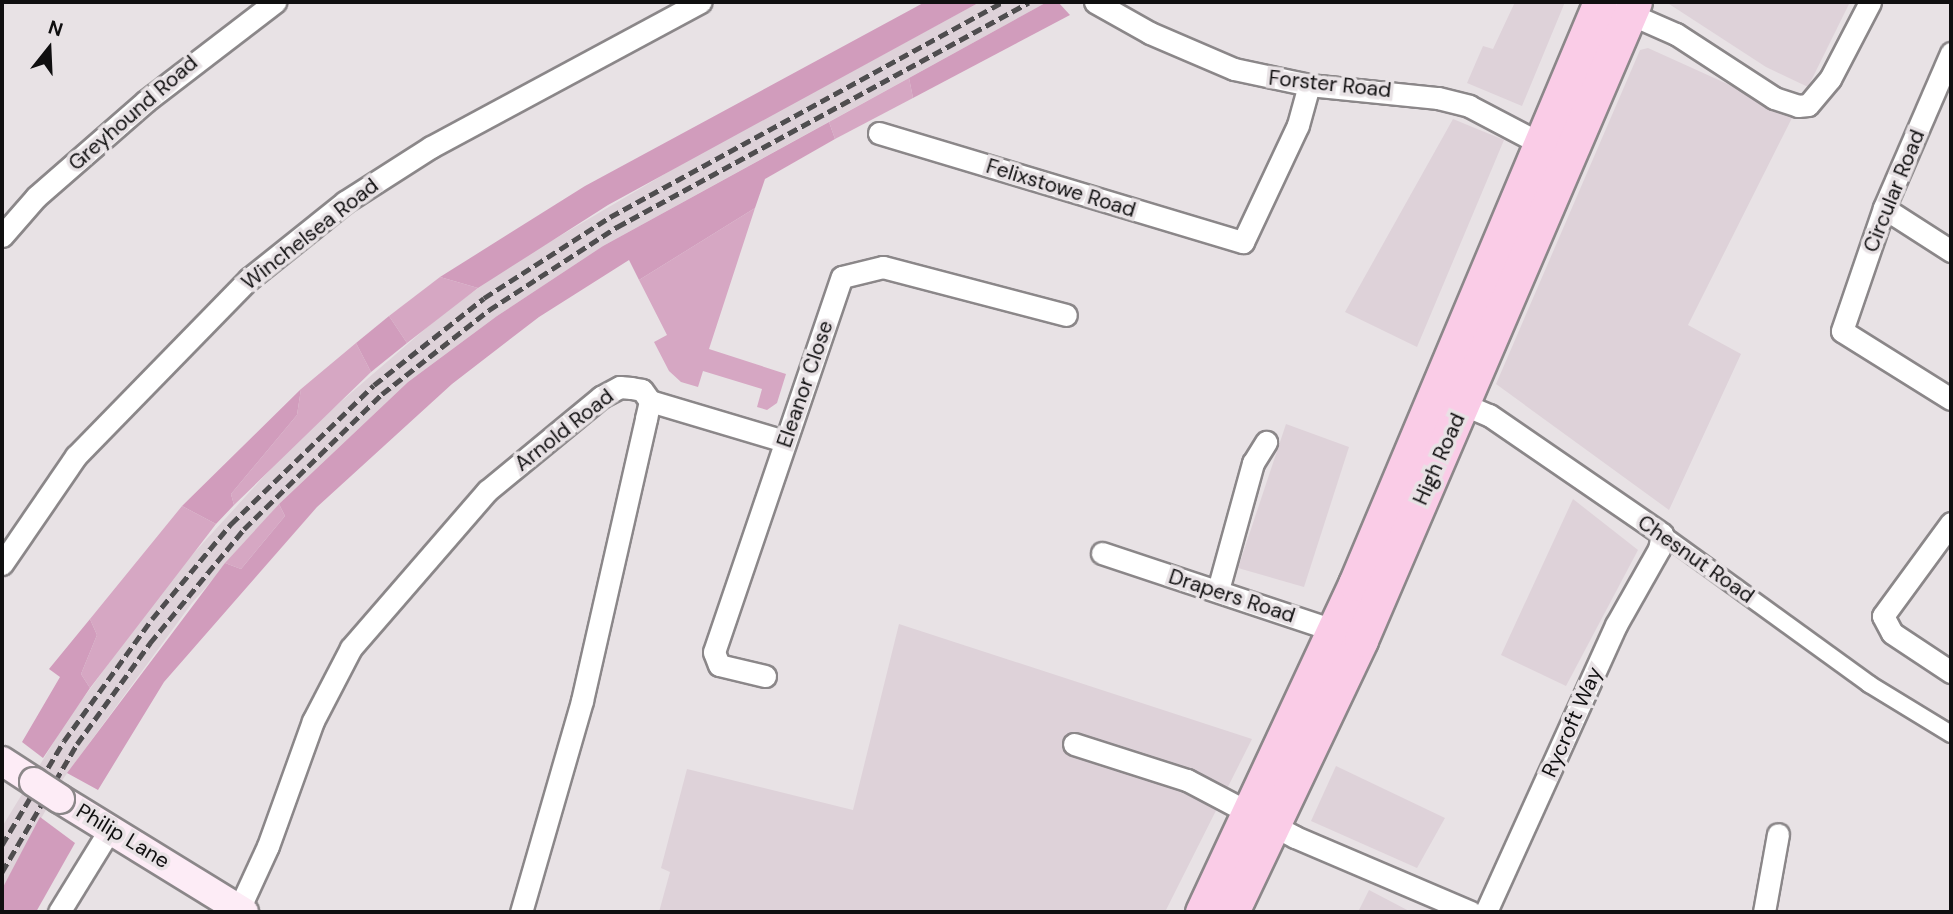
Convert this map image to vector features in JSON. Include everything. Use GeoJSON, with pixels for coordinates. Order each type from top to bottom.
{"type":"FeatureCollection","features":[{"type":"Feature","properties":{"kind":"highway","name":"High Road"},"geometry":{"type":"LineString","coordinates":[[1232,912],[1263,819],[1348,635],[1617,5]]}},
{"type":"Feature","properties":{"kind":"highway","name":"High Road"},"geometry":{"type":"LineString","coordinates":[[1202,912],[1263,819]]}},
{"type":"Feature","properties":{"kind":"main road","name":"Philip Lane"},"geometry":{"type":"LineString","coordinates":[[10,766],[241,910]]}},
{"type":"Feature","properties":{"kind":"street","name":"Greyhound Road"},"geometry":{"type":"LineString","coordinates":[[2,236],[36,197],[146,100],[275,2]]}},
{"type":"Feature","properties":{"kind":"street","name":"Winchelsea Road"},"geometry":{"type":"LineString","coordinates":[[2,564],[76,456],[258,272],[345,202],[431,147],[700,2]]}},
{"type":"Feature","properties":{"kind":"street","name":"Forster Road"},"geometry":{"type":"LineString","coordinates":[[1094,2],[1223,65],[1309,85],[1401,91],[1459,103],[1554,151]]}},
{"type":"Feature","properties":{"kind":"street"},"geometry":{"type":"LineString","coordinates":[[1617,5],[1676,34],[1774,98],[1798,106],[1808,105],[1830,79],[1870,2]]}},
{"type":"Feature","properties":{"kind":"street","name":"Circular Road"},"geometry":{"type":"LineString","coordinates":[[1951,53],[1884,208],[1842,331],[1951,399]]}},
{"type":"Feature","properties":{"kind":"street","name":"Felixstowe Road"},"geometry":{"type":"LineString","coordinates":[[879,133],[1243,242],[1298,125],[1309,85]]}},
{"type":"Feature","properties":{"kind":"street"},"geometry":{"type":"LineString","coordinates":[[1884,208],[1951,251]]}},
{"type":"Feature","properties":{"kind":"street","name":"Eleanor Close"},"geometry":{"type":"LineString","coordinates":[[765,676],[719,665],[714,652],[842,277],[883,267],[1066,315]]}},
{"type":"Feature","properties":{"kind":"street","name":"Arnold Road"},"geometry":{"type":"LineString","coordinates":[[241,910],[317,710],[332,678],[357,640],[487,491],[536,449],[620,387],[642,390],[650,401],[582,701],[521,912]]}},
{"type":"Feature","properties":{"kind":"street","name":"Chesnut Road"},"geometry":{"type":"LineString","coordinates":[[1450,399],[1489,415],[1662,534],[1869,684],[1951,734]]}},
{"type":"Feature","properties":{"kind":"street"},"geometry":{"type":"LineString","coordinates":[[650,401],[784,441]]}},
{"type":"Feature","properties":{"kind":"street"},"geometry":{"type":"LineString","coordinates":[[1218,590],[1252,463],[1266,442]]}},
{"type":"Feature","properties":{"kind":"street"},"geometry":{"type":"LineString","coordinates":[[1951,523],[1883,616],[1892,632],[1951,673]]}},
{"type":"Feature","properties":{"kind":"street","name":"Rycroft Way"},"geometry":{"type":"LineString","coordinates":[[1486,912],[1621,615],[1659,549],[1662,534]]}},
{"type":"Feature","properties":{"kind":"street","name":"Drapers Road"},"geometry":{"type":"LineString","coordinates":[[1102,553],[1348,635]]}},
{"type":"Feature","properties":{"kind":"street"},"geometry":{"type":"LineString","coordinates":[[1074,744],[1187,780],[1263,819],[1471,912]]}},
{"type":"Feature","properties":{"kind":"street"},"geometry":{"type":"LineString","coordinates":[[59,912],[110,830]]}},
{"type":"Feature","properties":{"kind":"street"},"geometry":{"type":"LineString","coordinates":[[1764,912],[1777,834]]}},
{"type":"Feature","properties":{"kind":"shaded area"},"geometry":{"type":"Polygon","coordinates":[[[925,2],[980,2],[608,205],[478,288],[440,277],[585,186],[925,2]]]}},
{"type":"Feature","properties":{"kind":"shaded area"},"geometry":{"type":"Polygon","coordinates":[[[980,2],[1047,2],[603,246],[497,316],[408,382],[279,504],[192,603],[63,779],[2,889],[2,827],[66,722],[170,579],[301,436],[446,311],[514,263],[697,155],[980,2]]]}},
{"type":"Feature","properties":{"kind":"shaded area"},"geometry":{"type":"Polygon","coordinates":[[[1047,2],[1058,2],[1070,15],[913,98],[909,78],[1047,2]]]}},
{"type":"Feature","properties":{"kind":"shaded area"},"geometry":{"type":"Polygon","coordinates":[[[1515,2],[1565,2],[1522,106],[1467,83],[1483,46],[1493,49],[1515,2]]]}},
{"type":"Feature","properties":{"kind":"shaded area"},"geometry":{"type":"Polygon","coordinates":[[[1666,2],[1850,2],[1808,87],[1766,67],[1666,2]]]}},
{"type":"Feature","properties":{"kind":"shaded area"},"geometry":{"type":"Polygon","coordinates":[[[1648,48],[1794,114],[1688,325],[1741,354],[1669,510],[1496,384],[1640,50],[1648,48]]]}},
{"type":"Feature","properties":{"kind":"shaded area"},"geometry":{"type":"Polygon","coordinates":[[[909,78],[913,98],[835,139],[829,122],[909,78]]]}},
{"type":"Feature","properties":{"kind":"shaded area"},"geometry":{"type":"Polygon","coordinates":[[[1453,119],[1504,140],[1417,347],[1345,312],[1453,119]]]}},
{"type":"Feature","properties":{"kind":"shaded area"},"geometry":{"type":"Polygon","coordinates":[[[829,122],[835,139],[765,179],[755,208],[639,280],[629,260],[539,317],[452,384],[317,507],[164,682],[98,790],[67,773],[225,563],[241,569],[285,516],[279,504],[408,382],[497,316],[603,246],[829,122]]]}},
{"type":"Feature","properties":{"kind":"shaded area"},"geometry":{"type":"Polygon","coordinates":[[[755,208],[709,349],[786,374],[777,403],[767,410],[757,407],[762,389],[703,371],[698,387],[681,382],[669,371],[654,342],[667,335],[639,280],[755,208]]]}},
{"type":"Feature","properties":{"kind":"shaded area"},"geometry":{"type":"Polygon","coordinates":[[[440,277],[478,288],[407,343],[389,316],[440,277]]]}},
{"type":"Feature","properties":{"kind":"shaded area"},"geometry":{"type":"Polygon","coordinates":[[[389,316],[407,343],[371,372],[356,343],[389,316]]]}},
{"type":"Feature","properties":{"kind":"shaded area"},"geometry":{"type":"Polygon","coordinates":[[[356,343],[371,372],[234,505],[231,494],[297,415],[301,389],[356,343]]]}},
{"type":"Feature","properties":{"kind":"shaded area"},"geometry":{"type":"Polygon","coordinates":[[[301,389],[297,415],[231,494],[234,505],[216,524],[182,506],[301,389]]]}},
{"type":"Feature","properties":{"kind":"shaded area"},"geometry":{"type":"Polygon","coordinates":[[[1286,424],[1349,447],[1304,587],[1238,568],[1286,424]]]}},
{"type":"Feature","properties":{"kind":"shaded area"},"geometry":{"type":"Polygon","coordinates":[[[1573,499],[1638,550],[1566,686],[1501,655],[1573,499]]]}},
{"type":"Feature","properties":{"kind":"shaded area"},"geometry":{"type":"Polygon","coordinates":[[[279,504],[285,516],[241,569],[225,563],[279,504]]]}},
{"type":"Feature","properties":{"kind":"shaded area"},"geometry":{"type":"Polygon","coordinates":[[[182,506],[216,524],[90,688],[81,674],[97,635],[90,619],[182,506]]]}},
{"type":"Feature","properties":{"kind":"shaded area"},"geometry":{"type":"Polygon","coordinates":[[[90,619],[97,635],[81,674],[90,688],[43,758],[22,742],[60,677],[49,669],[90,619]]]}},
{"type":"Feature","properties":{"kind":"shaded area"},"geometry":{"type":"Polygon","coordinates":[[[899,624],[1252,739],[1165,912],[659,912],[670,872],[661,868],[687,769],[853,810],[899,624]]]}},
{"type":"Feature","properties":{"kind":"shaded area"},"geometry":{"type":"Polygon","coordinates":[[[1336,766],[1445,818],[1417,868],[1311,821],[1336,766]]]}},
{"type":"Feature","properties":{"kind":"shaded area"},"geometry":{"type":"Polygon","coordinates":[[[40,817],[75,843],[36,912],[2,912],[2,889],[40,817]]]}},
{"type":"Feature","properties":{"kind":"shaded area"},"geometry":{"type":"Polygon","coordinates":[[[1369,890],[1411,912],[1358,912],[1369,890]]]}},
{"type":"Feature","properties":{"kind":"railway"},"geometry":{"type":"LineString","coordinates":[[2,845],[64,741],[152,619],[231,524],[374,385],[484,298],[610,217],[1003,2]]}},
{"type":"Feature","properties":{"kind":"railway"},"geometry":{"type":"LineString","coordinates":[[2,872],[77,744],[150,643],[244,529],[382,394],[489,310],[617,227],[1029,2]]}}]}
